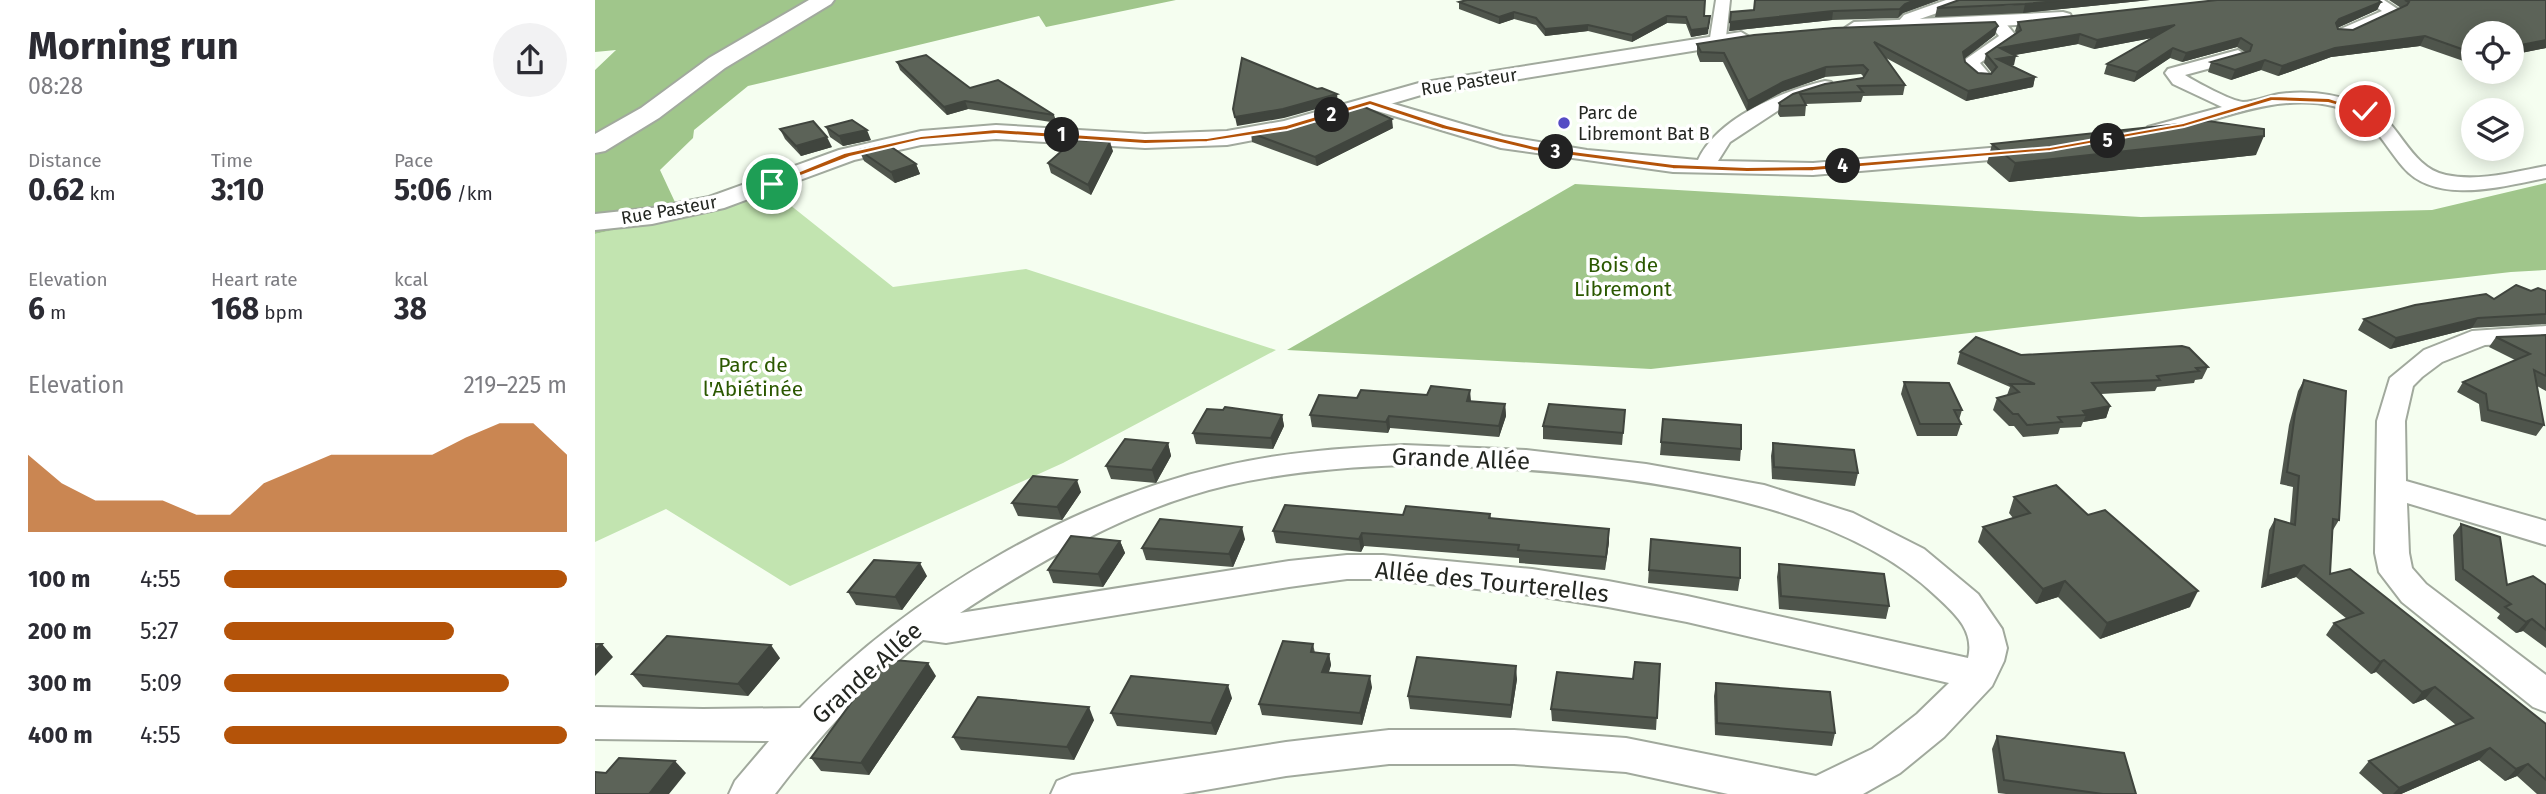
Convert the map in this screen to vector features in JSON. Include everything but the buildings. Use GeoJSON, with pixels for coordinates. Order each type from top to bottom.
{"type":"FeatureCollection","features":[{"type":"Feature","properties":{"kind":"main road"},"geometry":{"type":"LineString","coordinates":[[595,145],[650,113],[705,71],[824,0]]}},
{"type":"Feature","properties":{"kind":"street"},"geometry":{"type":"LineString","coordinates":[[1721,41],[1718,38],[1723,0]]}},
{"type":"Feature","properties":{"kind":"street"},"geometry":{"type":"LineString","coordinates":[[1909,25],[1906,22],[1909,18],[1961,0]]}},
{"type":"Feature","properties":{"kind":"street"},"geometry":{"type":"LineString","coordinates":[[2342,34],[2394,12],[2373,0]]}},
{"type":"Feature","properties":{"kind":"street"},"geometry":{"type":"LineString","coordinates":[[1832,29],[1997,23],[2074,17]]}},
{"type":"Feature","properties":{"kind":"street"},"geometry":{"type":"LineString","coordinates":[[1983,77],[1971,66],[1971,61],[2009,37],[1997,23]]}},
{"type":"Feature","properties":{"kind":"street","name":"Rue Pasteur"},"geometry":{"type":"LineString","coordinates":[[595,222],[643,217],[715,203],[847,155],[921,138],[996,132],[1145,141],[1207,140],[1287,127],[1439,86],[1765,35]]}},
{"type":"Feature","properties":{"kind":"street"},"geometry":{"type":"LineString","coordinates":[[2238,55],[2174,73],[2179,80],[2238,107]]}},
{"type":"Feature","properties":{"kind":"street"},"geometry":{"type":"LineString","coordinates":[[1705,167],[1717,142],[1785,98],[1843,83]]}},
{"type":"Feature","properties":{"kind":"street"},"geometry":{"type":"LineString","coordinates":[[2134,136],[2184,125],[2258,101],[2305,98],[2358,108],[2384,126],[2414,167],[2446,181],[2476,184],[2546,172]]}},
{"type":"Feature","properties":{"kind":"street"},"geometry":{"type":"LineString","coordinates":[[1370,103],[1445,127],[1534,149],[1673,166],[1813,169],[2050,149]]}},
{"type":"Feature","properties":{"kind":"street"},"geometry":{"type":"LineString","coordinates":[[2546,334],[2481,337],[2434,356],[2412,370],[2400,384],[2391,421],[2392,553],[2396,572],[2414,593],[2546,695]]}},
{"type":"Feature","properties":{"kind":"street","name":"Grande Allée"},"geometry":{"type":"LineString","coordinates":[[750,794],[810,724],[881,653],[964,594],[1044,549],[1123,510],[1167,493],[1252,471],[1304,463],[1386,456],[1550,462],[1692,481],[1752,493],[1856,528],[1926,567],[1971,610],[1984,629],[1990,645],[1988,661],[1959,699],[1885,762],[1818,794]]}},
{"type":"Feature","properties":{"kind":"street"},"geometry":{"type":"LineString","coordinates":[[2391,487],[2546,533]]}},
{"type":"Feature","properties":{"kind":"street","name":"Allée des Tourterelles"},"geometry":{"type":"LineString","coordinates":[[917,625],[946,629],[1289,574],[1347,568],[1383,568],[1532,582],[1608,594],[1687,609],[1979,675]]}},
{"type":"Feature","properties":{"kind":"street"},"geometry":{"type":"LineString","coordinates":[[595,723],[703,726],[810,724]]}},
{"type":"Feature","properties":{"kind":"street"},"geometry":{"type":"LineString","coordinates":[[1072,794],[1286,759],[1389,747],[1514,747],[1626,755],[1818,794]]}},
{"type":"Feature","properties":{"kind":"street"},"geometry":{"type":"LineString","coordinates":[[1845,794],[1864,794]]}},
{"type":"Feature","properties":{"kind":"green space"},"geometry":{"type":"Polygon","coordinates":[[[595,0],[1176,0],[1046,27],[1039,16],[748,86],[694,130],[693,138],[660,170],[681,215],[595,234],[595,70],[616,50],[595,52],[595,0]]]}},
{"type":"Feature","properties":{"kind":"green space","name":"Bois de Libremont"},"geometry":{"type":"Polygon","coordinates":[[[2546,183],[2546,270],[1651,369],[1287,350],[1575,184],[2141,217],[2432,210],[2546,183]]]}},
{"type":"Feature","properties":{"kind":"green space","name":"Parc de l'Abiétinée"},"geometry":{"type":"Polygon","coordinates":[[[775,193],[893,287],[1026,269],[1276,350],[1063,463],[790,586],[666,509],[595,542],[595,234],[775,193]]]}},
{"type":"Feature","properties":{"kind":"place","name":"Parc de Libremont Bat B"},"geometry":{"type":"Point","coordinates":[1564,123]}},
{"type":"Feature","properties":{"kind":"route"},"geometry":{"type":"LineString","coordinates":[[772,184],[847,155],[921,138],[996,132],[1145,141],[1207,140],[1287,127],[1370,103],[1445,127],[1534,149],[1673,166],[1747,169],[1813,169],[2050,149],[2102,142],[2184,125],[2271,98],[2329,100],[2365,111]]}}]}
